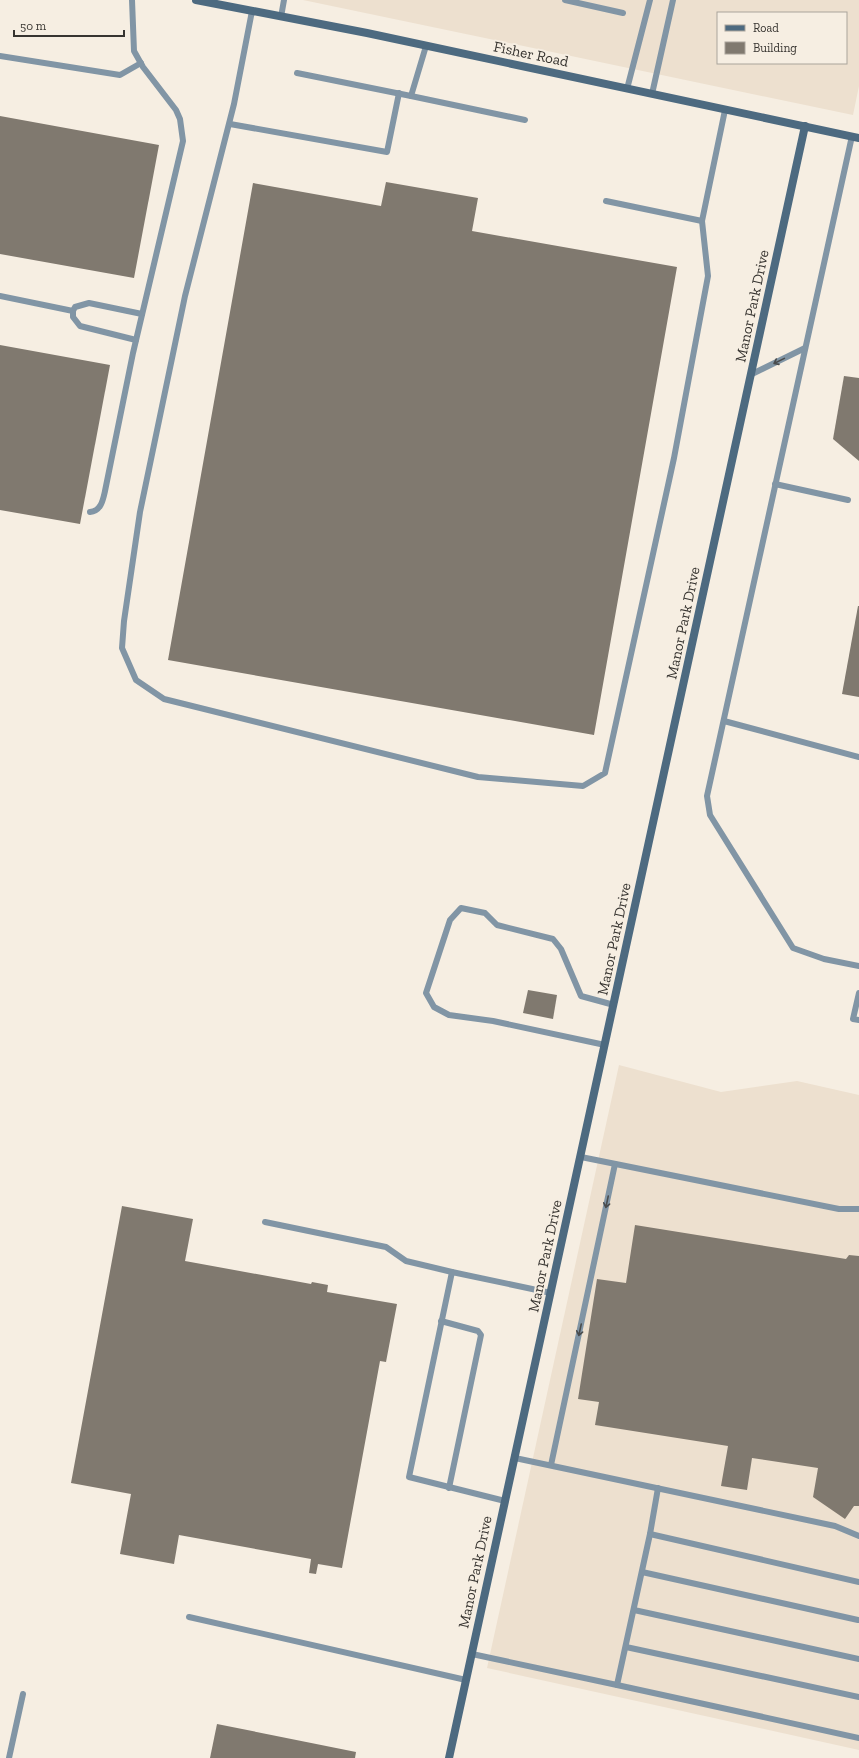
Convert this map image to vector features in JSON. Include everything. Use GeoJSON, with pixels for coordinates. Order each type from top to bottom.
{"type":"FeatureCollection","features":[{"type":"Feature","properties":{"kind":"street","name":"Fisher Road"},"geometry":{"type":"LineString","coordinates":[[196,0],[426,46],[855,137]]}},
{"type":"Feature","properties":{"kind":"street","name":"Manor Park Drive"},"geometry":{"type":"LineString","coordinates":[[449,1758],[805,126]]}},
{"type":"Feature","properties":{"kind":"lane"},"geometry":{"type":"LineString","coordinates":[[90,512],[99,508],[105,491],[136,340],[183,141],[180,119],[176,110],[141,63],[134,51],[132,0]]}},
{"type":"Feature","properties":{"kind":"lane"},"geometry":{"type":"LineString","coordinates":[[281,16],[284,0]]}},
{"type":"Feature","properties":{"kind":"lane"},"geometry":{"type":"LineString","coordinates":[[565,0],[623,13]]}},
{"type":"Feature","properties":{"kind":"lane"},"geometry":{"type":"LineString","coordinates":[[627,89],[650,0]]}},
{"type":"Feature","properties":{"kind":"lane"},"geometry":{"type":"LineString","coordinates":[[652,94],[673,0]]}},
{"type":"Feature","properties":{"kind":"lane"},"geometry":{"type":"LineString","coordinates":[[252,11],[230,124],[185,296],[140,512],[124,622],[122,648],[136,680],[164,699],[478,777],[583,786],[605,773],[674,458],[708,276],[702,221],[725,110]]}},
{"type":"Feature","properties":{"kind":"lane"},"geometry":{"type":"LineString","coordinates":[[411,96],[426,46]]}},
{"type":"Feature","properties":{"kind":"lane"},"geometry":{"type":"LineString","coordinates":[[0,56],[120,75],[141,63]]}},
{"type":"Feature","properties":{"kind":"lane"},"geometry":{"type":"LineString","coordinates":[[297,73],[525,120]]}},
{"type":"Feature","properties":{"kind":"lane"},"geometry":{"type":"LineString","coordinates":[[230,124],[387,152],[399,93]]}},
{"type":"Feature","properties":{"kind":"lane"},"geometry":{"type":"LineString","coordinates":[[855,137],[805,348],[707,796],[710,815],[793,948],[824,959],[859,966]]}},
{"type":"Feature","properties":{"kind":"lane"},"geometry":{"type":"LineString","coordinates":[[606,201],[702,221]]}},
{"type":"Feature","properties":{"kind":"lane"},"geometry":{"type":"LineString","coordinates":[[0,296],[73,311]]}},
{"type":"Feature","properties":{"kind":"lane"},"geometry":{"type":"LineString","coordinates":[[136,340],[80,326],[73,316],[73,311],[75,307],[89,303],[142,314]]}},
{"type":"Feature","properties":{"kind":"lane"},"geometry":{"type":"LineString","coordinates":[[752,374],[805,348]]}},
{"type":"Feature","properties":{"kind":"lane"},"geometry":{"type":"LineString","coordinates":[[776,484],[848,500]]}},
{"type":"Feature","properties":{"kind":"lane"},"geometry":{"type":"LineString","coordinates":[[724,721],[859,758]]}},
{"type":"Feature","properties":{"kind":"lane"},"geometry":{"type":"LineString","coordinates":[[605,1045],[493,1021],[450,1015],[434,1007],[426,993],[450,920],[461,908],[486,913],[497,925],[553,939],[561,949],[581,996],[614,1005]]}},
{"type":"Feature","properties":{"kind":"lane"},"geometry":{"type":"LineString","coordinates":[[859,993],[853,1019],[859,1020]]}},
{"type":"Feature","properties":{"kind":"lane"},"geometry":{"type":"LineString","coordinates":[[581,1157],[839,1208],[859,1209]]}},
{"type":"Feature","properties":{"kind":"lane"},"geometry":{"type":"LineString","coordinates":[[551,1465],[615,1164]]}},
{"type":"Feature","properties":{"kind":"lane"},"geometry":{"type":"LineString","coordinates":[[265,1222],[386,1247],[406,1261],[551,1292]]}},
{"type":"Feature","properties":{"kind":"lane"},"geometry":{"type":"LineString","coordinates":[[452,1272],[409,1475],[411,1479],[505,1501]]}},
{"type":"Feature","properties":{"kind":"lane"},"geometry":{"type":"LineString","coordinates":[[441,1321],[478,1331],[481,1335],[449,1488]]}},
{"type":"Feature","properties":{"kind":"lane"},"geometry":{"type":"LineString","coordinates":[[515,1458],[835,1526],[859,1536]]}},
{"type":"Feature","properties":{"kind":"lane"},"geometry":{"type":"LineString","coordinates":[[617,1685],[650,1534],[658,1488]]}},
{"type":"Feature","properties":{"kind":"lane"},"geometry":{"type":"LineString","coordinates":[[650,1534],[859,1582]]}},
{"type":"Feature","properties":{"kind":"lane"},"geometry":{"type":"LineString","coordinates":[[642,1572],[858,1620]]}},
{"type":"Feature","properties":{"kind":"lane"},"geometry":{"type":"LineString","coordinates":[[634,1610],[859,1659]]}},
{"type":"Feature","properties":{"kind":"lane"},"geometry":{"type":"LineString","coordinates":[[189,1617],[466,1680]]}},
{"type":"Feature","properties":{"kind":"lane"},"geometry":{"type":"LineString","coordinates":[[626,1647],[859,1697]]}},
{"type":"Feature","properties":{"kind":"lane"},"geometry":{"type":"LineString","coordinates":[[472,1654],[859,1738]]}},
{"type":"Feature","properties":{"kind":"lane"},"geometry":{"type":"LineString","coordinates":[[9,1758],[23,1694]]}},
{"type":"Feature","properties":{"kind":"shaded area"},"geometry":{"type":"Polygon","coordinates":[[[303,0],[859,0],[859,86],[853,115],[303,0]]]}},
{"type":"Feature","properties":{"kind":"shaded area"},"geometry":{"type":"Polygon","coordinates":[[[619,1065],[721,1092],[797,1081],[859,1095],[859,1750],[487,1668],[619,1065]]]}},
{"type":"Feature","properties":{"kind":"building"},"geometry":{"type":"Polygon","coordinates":[[[0,116],[159,145],[134,278],[0,254],[0,116]]]}},
{"type":"Feature","properties":{"kind":"building"},"geometry":{"type":"Polygon","coordinates":[[[386,182],[478,198],[472,231],[677,267],[594,735],[168,660],[253,183],[381,206],[386,182]]]}},
{"type":"Feature","properties":{"kind":"building"},"geometry":{"type":"Polygon","coordinates":[[[0,345],[110,365],[80,524],[0,510],[0,345]]]}},
{"type":"Feature","properties":{"kind":"building"},"geometry":{"type":"Polygon","coordinates":[[[844,376],[859,378],[859,461],[833,439],[844,376]]]}},
{"type":"Feature","properties":{"kind":"building"},"geometry":{"type":"Polygon","coordinates":[[[859,606],[859,697],[842,694],[859,606]]]}},
{"type":"Feature","properties":{"kind":"building"},"geometry":{"type":"Polygon","coordinates":[[[528,990],[557,995],[553,1019],[523,1013],[528,990]]]}},
{"type":"Feature","properties":{"kind":"building"},"geometry":{"type":"Polygon","coordinates":[[[122,1206],[193,1219],[185,1261],[311,1284],[312,1282],[328,1285],[327,1292],[397,1304],[386,1362],[380,1361],[342,1568],[318,1564],[316,1574],[309,1573],[311,1559],[179,1535],[174,1564],[120,1554],[131,1494],[71,1483],[122,1206]]]}},
{"type":"Feature","properties":{"kind":"building"},"geometry":{"type":"Polygon","coordinates":[[[635,1225],[846,1259],[849,1255],[859,1256],[859,1506],[854,1506],[845,1519],[813,1497],[818,1468],[752,1458],[747,1490],[721,1486],[728,1446],[595,1425],[599,1402],[578,1399],[597,1279],[626,1283],[635,1225]]]}},
{"type":"Feature","properties":{"kind":"building"},"geometry":{"type":"Polygon","coordinates":[[[217,1724],[356,1752],[355,1758],[210,1758],[217,1724]]]}}]}
